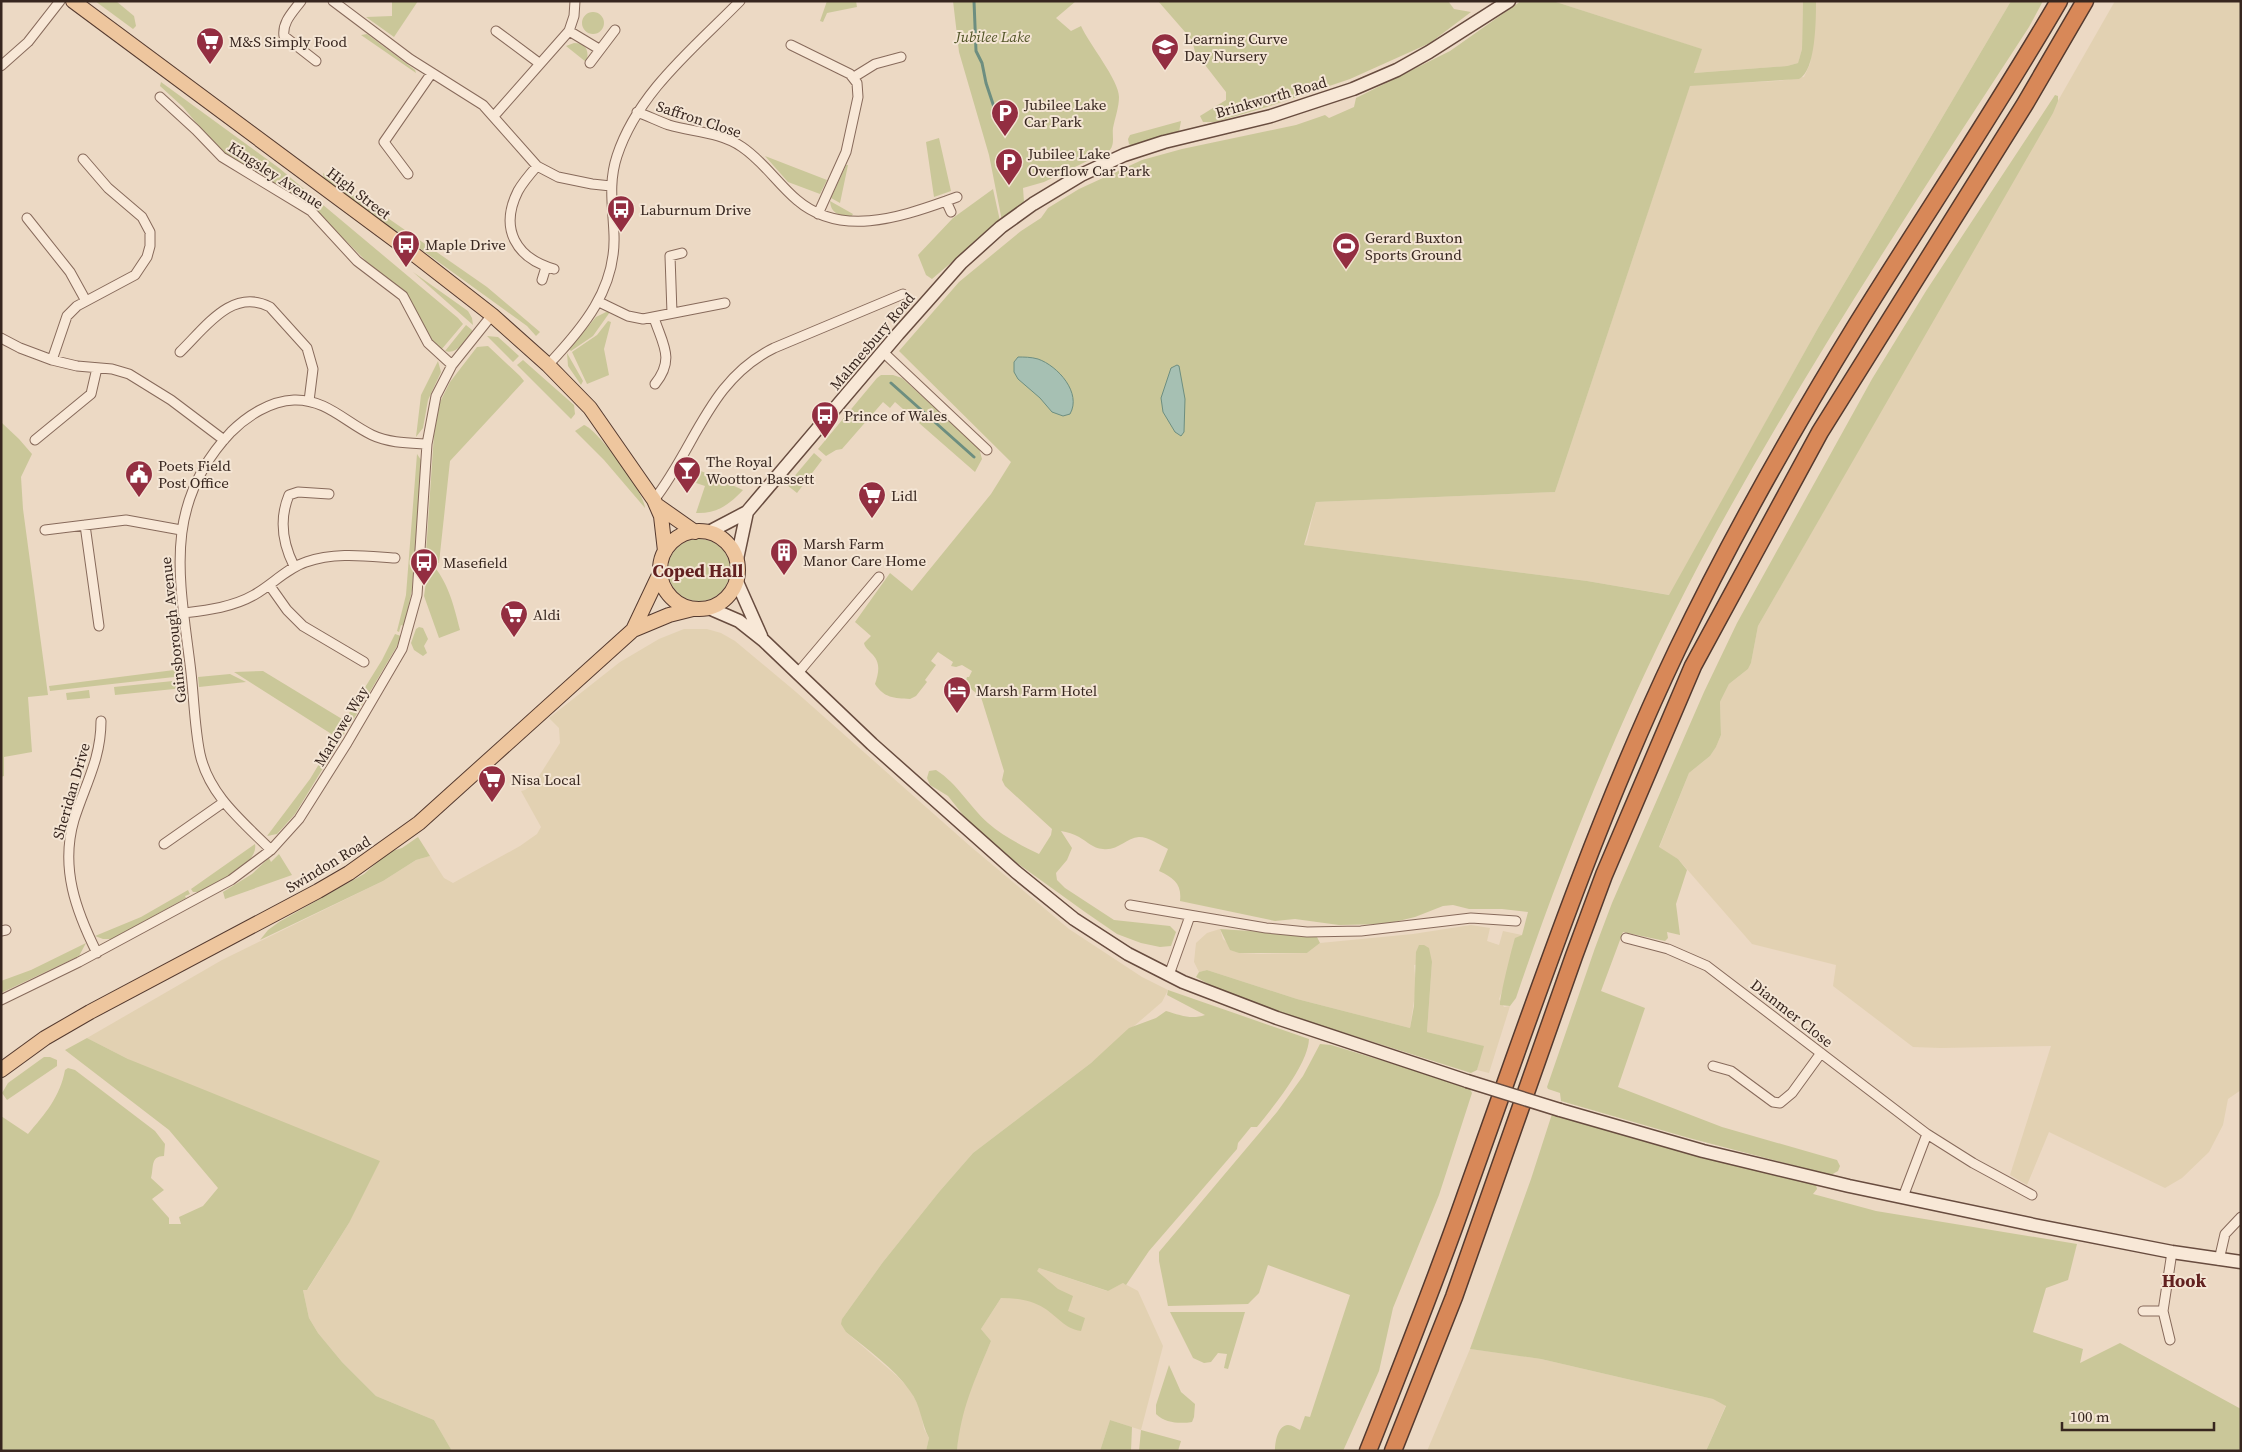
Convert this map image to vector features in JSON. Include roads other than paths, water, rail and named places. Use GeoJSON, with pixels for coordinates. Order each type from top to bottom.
{"type":"FeatureCollection","features":[{"type":"Feature","properties":{"kind":"highway"},"geometry":{"type":"LineString","coordinates":[[1368,1451],[1430,1293],[1586,859],[1638,736],[1678,649],[1757,494],[1798,422],[1858,323],[2012,80],[2059,1]]}},
{"type":"Feature","properties":{"kind":"highway"},"geometry":{"type":"LineString","coordinates":[[1393,1451],[1454,1297],[1604,875],[1694,666],[1820,432],[2025,104],[2085,1]]}},
{"type":"Feature","properties":{"kind":"main road","name":"High Street"},"geometry":{"type":"LineString","coordinates":[[73,1],[412,252],[492,315],[548,365],[590,408],[656,503],[702,532]]}},
{"type":"Feature","properties":{"kind":"main road","name":"High Street"},"geometry":{"type":"LineString","coordinates":[[656,503],[665,551]]}},
{"type":"Feature","properties":{"kind":"main road"},"geometry":{"type":"LineString","coordinates":[[702,532],[726,542],[736,559],[738,573],[736,582],[726,598],[709,608],[694,609],[681,605],[671,597],[664,586],[660,573],[665,551],[678,538],[702,532]]}},
{"type":"Feature","properties":{"kind":"main road","name":"Swindon Road"},"geometry":{"type":"LineString","coordinates":[[1,1070],[45,1038],[82,1016],[318,891],[377,854],[451,795],[632,630],[660,573]]}},
{"type":"Feature","properties":{"kind":"main road","name":"Swindon Road"},"geometry":{"type":"LineString","coordinates":[[632,630],[694,609]]}},
{"type":"Feature","properties":{"kind":"street"},"geometry":{"type":"LineString","coordinates":[[1,66],[28,42],[60,1]]}},
{"type":"Feature","properties":{"kind":"street"},"geometry":{"type":"LineString","coordinates":[[301,1],[287,19],[284,36],[316,61]]}},
{"type":"Feature","properties":{"kind":"street"},"geometry":{"type":"LineString","coordinates":[[494,116],[569,31],[574,16],[575,1]]}},
{"type":"Feature","properties":{"kind":"street"},"geometry":{"type":"LineString","coordinates":[[548,365],[599,302],[612,268],[614,252],[611,186],[617,155],[637,112],[668,74],[740,1]]}},
{"type":"Feature","properties":{"kind":"street","name":"Brinkworth Road"},"geometry":{"type":"LineString","coordinates":[[1033,204],[1081,175],[1124,155],[1164,142],[1271,116],[1353,89],[1421,57],[1510,1]]}},
{"type":"Feature","properties":{"kind":"street"},"geometry":{"type":"LineString","coordinates":[[337,2],[431,74],[471,96],[494,116],[536,166],[558,177],[611,186]]}},
{"type":"Feature","properties":{"kind":"street"},"geometry":{"type":"LineString","coordinates":[[590,63],[615,30]]}},
{"type":"Feature","properties":{"kind":"street"},"geometry":{"type":"LineString","coordinates":[[496,31],[539,63]]}},
{"type":"Feature","properties":{"kind":"street"},"geometry":{"type":"LineString","coordinates":[[569,31],[600,50]]}},
{"type":"Feature","properties":{"kind":"street"},"geometry":{"type":"LineString","coordinates":[[791,45],[854,77],[857,83],[858,97],[846,152],[818,214]]}},
{"type":"Feature","properties":{"kind":"street"},"geometry":{"type":"LineString","coordinates":[[854,77],[875,64],[901,57]]}},
{"type":"Feature","properties":{"kind":"street"},"geometry":{"type":"LineString","coordinates":[[408,174],[384,142],[431,74]]}},
{"type":"Feature","properties":{"kind":"street","name":"Kingsley Avenue"},"geometry":{"type":"LineString","coordinates":[[160,97],[222,157],[311,211],[357,261],[403,296],[428,343],[452,365]]}},
{"type":"Feature","properties":{"kind":"street","name":"Saffron Close"},"geometry":{"type":"LineString","coordinates":[[637,112],[669,124],[716,135],[742,147],[797,200],[818,214],[832,219],[849,222],[873,220],[911,213],[957,197]]}},
{"type":"Feature","properties":{"kind":"street"},"geometry":{"type":"LineString","coordinates":[[52,360],[66,316],[86,301],[135,275],[147,257],[151,239],[147,226],[136,210],[108,188],[83,160]]}},
{"type":"Feature","properties":{"kind":"street"},"geometry":{"type":"LineString","coordinates":[[536,166],[514,199],[510,229],[518,248],[534,262],[550,268],[542,280]]}},
{"type":"Feature","properties":{"kind":"street"},"geometry":{"type":"LineString","coordinates":[[946,201],[951,212]]}},
{"type":"Feature","properties":{"kind":"street","name":"Malmesbury Road"},"geometry":{"type":"LineString","coordinates":[[747,512],[883,352],[969,255],[1001,227],[1033,204]]}},
{"type":"Feature","properties":{"kind":"street"},"geometry":{"type":"LineString","coordinates":[[27,218],[70,272],[86,301]]}},
{"type":"Feature","properties":{"kind":"street"},"geometry":{"type":"LineString","coordinates":[[672,313],[670,256],[682,253]]}},
{"type":"Feature","properties":{"kind":"street"},"geometry":{"type":"LineString","coordinates":[[656,503],[710,407],[735,375],[761,355],[774,348],[903,294]]}},
{"type":"Feature","properties":{"kind":"street"},"geometry":{"type":"LineString","coordinates":[[180,352],[226,308],[236,302],[247,301],[264,304],[270,307],[307,348],[313,369],[309,401]]}},
{"type":"Feature","properties":{"kind":"street"},"geometry":{"type":"LineString","coordinates":[[599,302],[628,316],[643,319],[725,303]]}},
{"type":"Feature","properties":{"kind":"street","name":"Marlowe Way"},"geometry":{"type":"LineString","coordinates":[[1,1000],[97,953],[231,880],[271,850],[290,831],[303,813],[402,649],[417,595],[428,444],[436,396],[452,365],[492,315]]}},
{"type":"Feature","properties":{"kind":"street"},"geometry":{"type":"LineString","coordinates":[[654,318],[667,359],[664,372],[655,384]]}},
{"type":"Feature","properties":{"kind":"street"},"geometry":{"type":"LineString","coordinates":[[1,338],[20,348],[52,360],[112,369],[129,374],[171,400],[224,440]]}},
{"type":"Feature","properties":{"kind":"street"},"geometry":{"type":"LineString","coordinates":[[883,352],[987,450]]}},
{"type":"Feature","properties":{"kind":"street"},"geometry":{"type":"LineString","coordinates":[[35,440],[91,394],[97,368]]}},
{"type":"Feature","properties":{"kind":"street","name":"Gainsborough Avenue"},"geometry":{"type":"LineString","coordinates":[[271,850],[224,802],[207,779],[200,754],[179,562],[181,530],[188,504],[199,476],[224,440],[238,425],[265,407],[286,400],[309,401],[333,410],[361,429],[383,439],[428,444]]}},
{"type":"Feature","properties":{"kind":"street"},"geometry":{"type":"LineString","coordinates":[[294,566],[284,544],[283,535],[285,508],[289,495],[298,492],[329,494]]}},
{"type":"Feature","properties":{"kind":"street"},"geometry":{"type":"LineString","coordinates":[[702,532],[747,512]]}},
{"type":"Feature","properties":{"kind":"street"},"geometry":{"type":"LineString","coordinates":[[736,559],[747,512]]}},
{"type":"Feature","properties":{"kind":"street"},"geometry":{"type":"LineString","coordinates":[[46,530],[126,520],[181,530]]}},
{"type":"Feature","properties":{"kind":"street"},"geometry":{"type":"LineString","coordinates":[[85,525],[99,626]]}},
{"type":"Feature","properties":{"kind":"street"},"geometry":{"type":"LineString","coordinates":[[184,613],[234,604],[270,586],[294,566],[327,557],[395,558]]}},
{"type":"Feature","properties":{"kind":"street"},"geometry":{"type":"LineString","coordinates":[[796,674],[878,577]]}},
{"type":"Feature","properties":{"kind":"street"},"geometry":{"type":"LineString","coordinates":[[736,582],[763,640]]}},
{"type":"Feature","properties":{"kind":"street"},"geometry":{"type":"LineString","coordinates":[[270,586],[287,610],[303,626],[364,662]]}},
{"type":"Feature","properties":{"kind":"street"},"geometry":{"type":"LineString","coordinates":[[709,608],[738,621],[763,640],[796,674],[951,815],[1054,903],[1128,954],[1169,975],[1302,1028],[1560,1110],[1703,1151],[1903,1197],[2172,1252],[2241,1262]]}},
{"type":"Feature","properties":{"kind":"street","name":"Sheridan Drive"},"geometry":{"type":"LineString","coordinates":[[97,953],[75,903],[69,873],[68,855],[74,820],[98,755],[100,721]]}},
{"type":"Feature","properties":{"kind":"street"},"geometry":{"type":"LineString","coordinates":[[164,844],[224,802]]}},
{"type":"Feature","properties":{"kind":"street"},"geometry":{"type":"LineString","coordinates":[[1130,905],[1276,929],[1338,932],[1471,918],[1516,921]]}},
{"type":"Feature","properties":{"kind":"street"},"geometry":{"type":"LineString","coordinates":[[1169,975],[1190,916]]}},
{"type":"Feature","properties":{"kind":"street","name":"Dianmer Close"},"geometry":{"type":"LineString","coordinates":[[1626,938],[1668,949],[1707,966],[1927,1134],[1972,1163],[2032,1195]]}},
{"type":"Feature","properties":{"kind":"street"},"geometry":{"type":"LineString","coordinates":[[1713,1066],[1732,1071],[1773,1102],[1780,1102],[1792,1093],[1821,1053]]}},
{"type":"Feature","properties":{"kind":"street"},"geometry":{"type":"LineString","coordinates":[[1903,1197],[1927,1134]]}},
{"type":"Feature","properties":{"kind":"street"},"geometry":{"type":"LineString","coordinates":[[2218,1260],[2225,1234],[2241,1217]]}},
{"type":"Feature","properties":{"kind":"street"},"geometry":{"type":"LineString","coordinates":[[2170,1340],[2163,1311],[2172,1252]]}},
{"type":"Feature","properties":{"kind":"street"},"geometry":{"type":"LineString","coordinates":[[2143,1311],[2163,1311]]}},
{"type":"Feature","properties":{"kind":"waterway"},"geometry":{"type":"LineString","coordinates":[[974,1],[976,51],[982,63],[986,83],[997,116]]}},
{"type":"Feature","properties":{"kind":"waterway"},"geometry":{"type":"LineString","coordinates":[[891,383],[974,457]]}},
{"type":"Feature","properties":{"kind":"place","name":"M&S Simply Food"},"geometry":{"type":"Point","coordinates":[210,65]}},
{"type":"Feature","properties":{"kind":"place","name":"Learning Curve Day Nursery"},"geometry":{"type":"Point","coordinates":[1165,71]}},
{"type":"Feature","properties":{"kind":"place","name":"Jubilee Lake Car Park"},"geometry":{"type":"Point","coordinates":[1005,137]}},
{"type":"Feature","properties":{"kind":"place","name":"Jubilee Lake Overflow Car Park"},"geometry":{"type":"Point","coordinates":[1009,186]}},
{"type":"Feature","properties":{"kind":"place","name":"Laburnum Drive"},"geometry":{"type":"Point","coordinates":[621,233]}},
{"type":"Feature","properties":{"kind":"place","name":"Maple Drive"},"geometry":{"type":"Point","coordinates":[406,268]}},
{"type":"Feature","properties":{"kind":"place","name":"Gerard Buxton Sports Ground"},"geometry":{"type":"Point","coordinates":[1346,270]}},
{"type":"Feature","properties":{"kind":"place","name":"Prince of Wales"},"geometry":{"type":"Point","coordinates":[825,439]}},
{"type":"Feature","properties":{"kind":"place","name":"The Royal Wootton Bassett"},"geometry":{"type":"Point","coordinates":[687,494]}},
{"type":"Feature","properties":{"kind":"place","name":"Poets Field Post Office"},"geometry":{"type":"Point","coordinates":[139,498]}},
{"type":"Feature","properties":{"kind":"place","name":"Lidl"},"geometry":{"type":"Point","coordinates":[872,519]}},
{"type":"Feature","properties":{"kind":"place","name":"Marsh Farm Manor Care Home"},"geometry":{"type":"Point","coordinates":[784,576]}},
{"type":"Feature","properties":{"kind":"place","name":"Masefield"},"geometry":{"type":"Point","coordinates":[424,586]}},
{"type":"Feature","properties":{"kind":"place","name":"Aldi"},"geometry":{"type":"Point","coordinates":[514,638]}},
{"type":"Feature","properties":{"kind":"place","name":"Marsh Farm Hotel"},"geometry":{"type":"Point","coordinates":[957,714]}},
{"type":"Feature","properties":{"kind":"place","name":"Nisa Local"},"geometry":{"type":"Point","coordinates":[492,803]}},
{"type":"Feature","properties":{"kind":"district","name":"Coped Hall"},"geometry":{"type":"Point","coordinates":[698,570]}},
{"type":"Feature","properties":{"kind":"district","name":"Hook"},"geometry":{"type":"Point","coordinates":[2184,1280]}},
{"type":"Feature","properties":{"kind":"park label","name":"Jubilee Lake"},"geometry":{"type":"Point","coordinates":[993,36]}}]}
